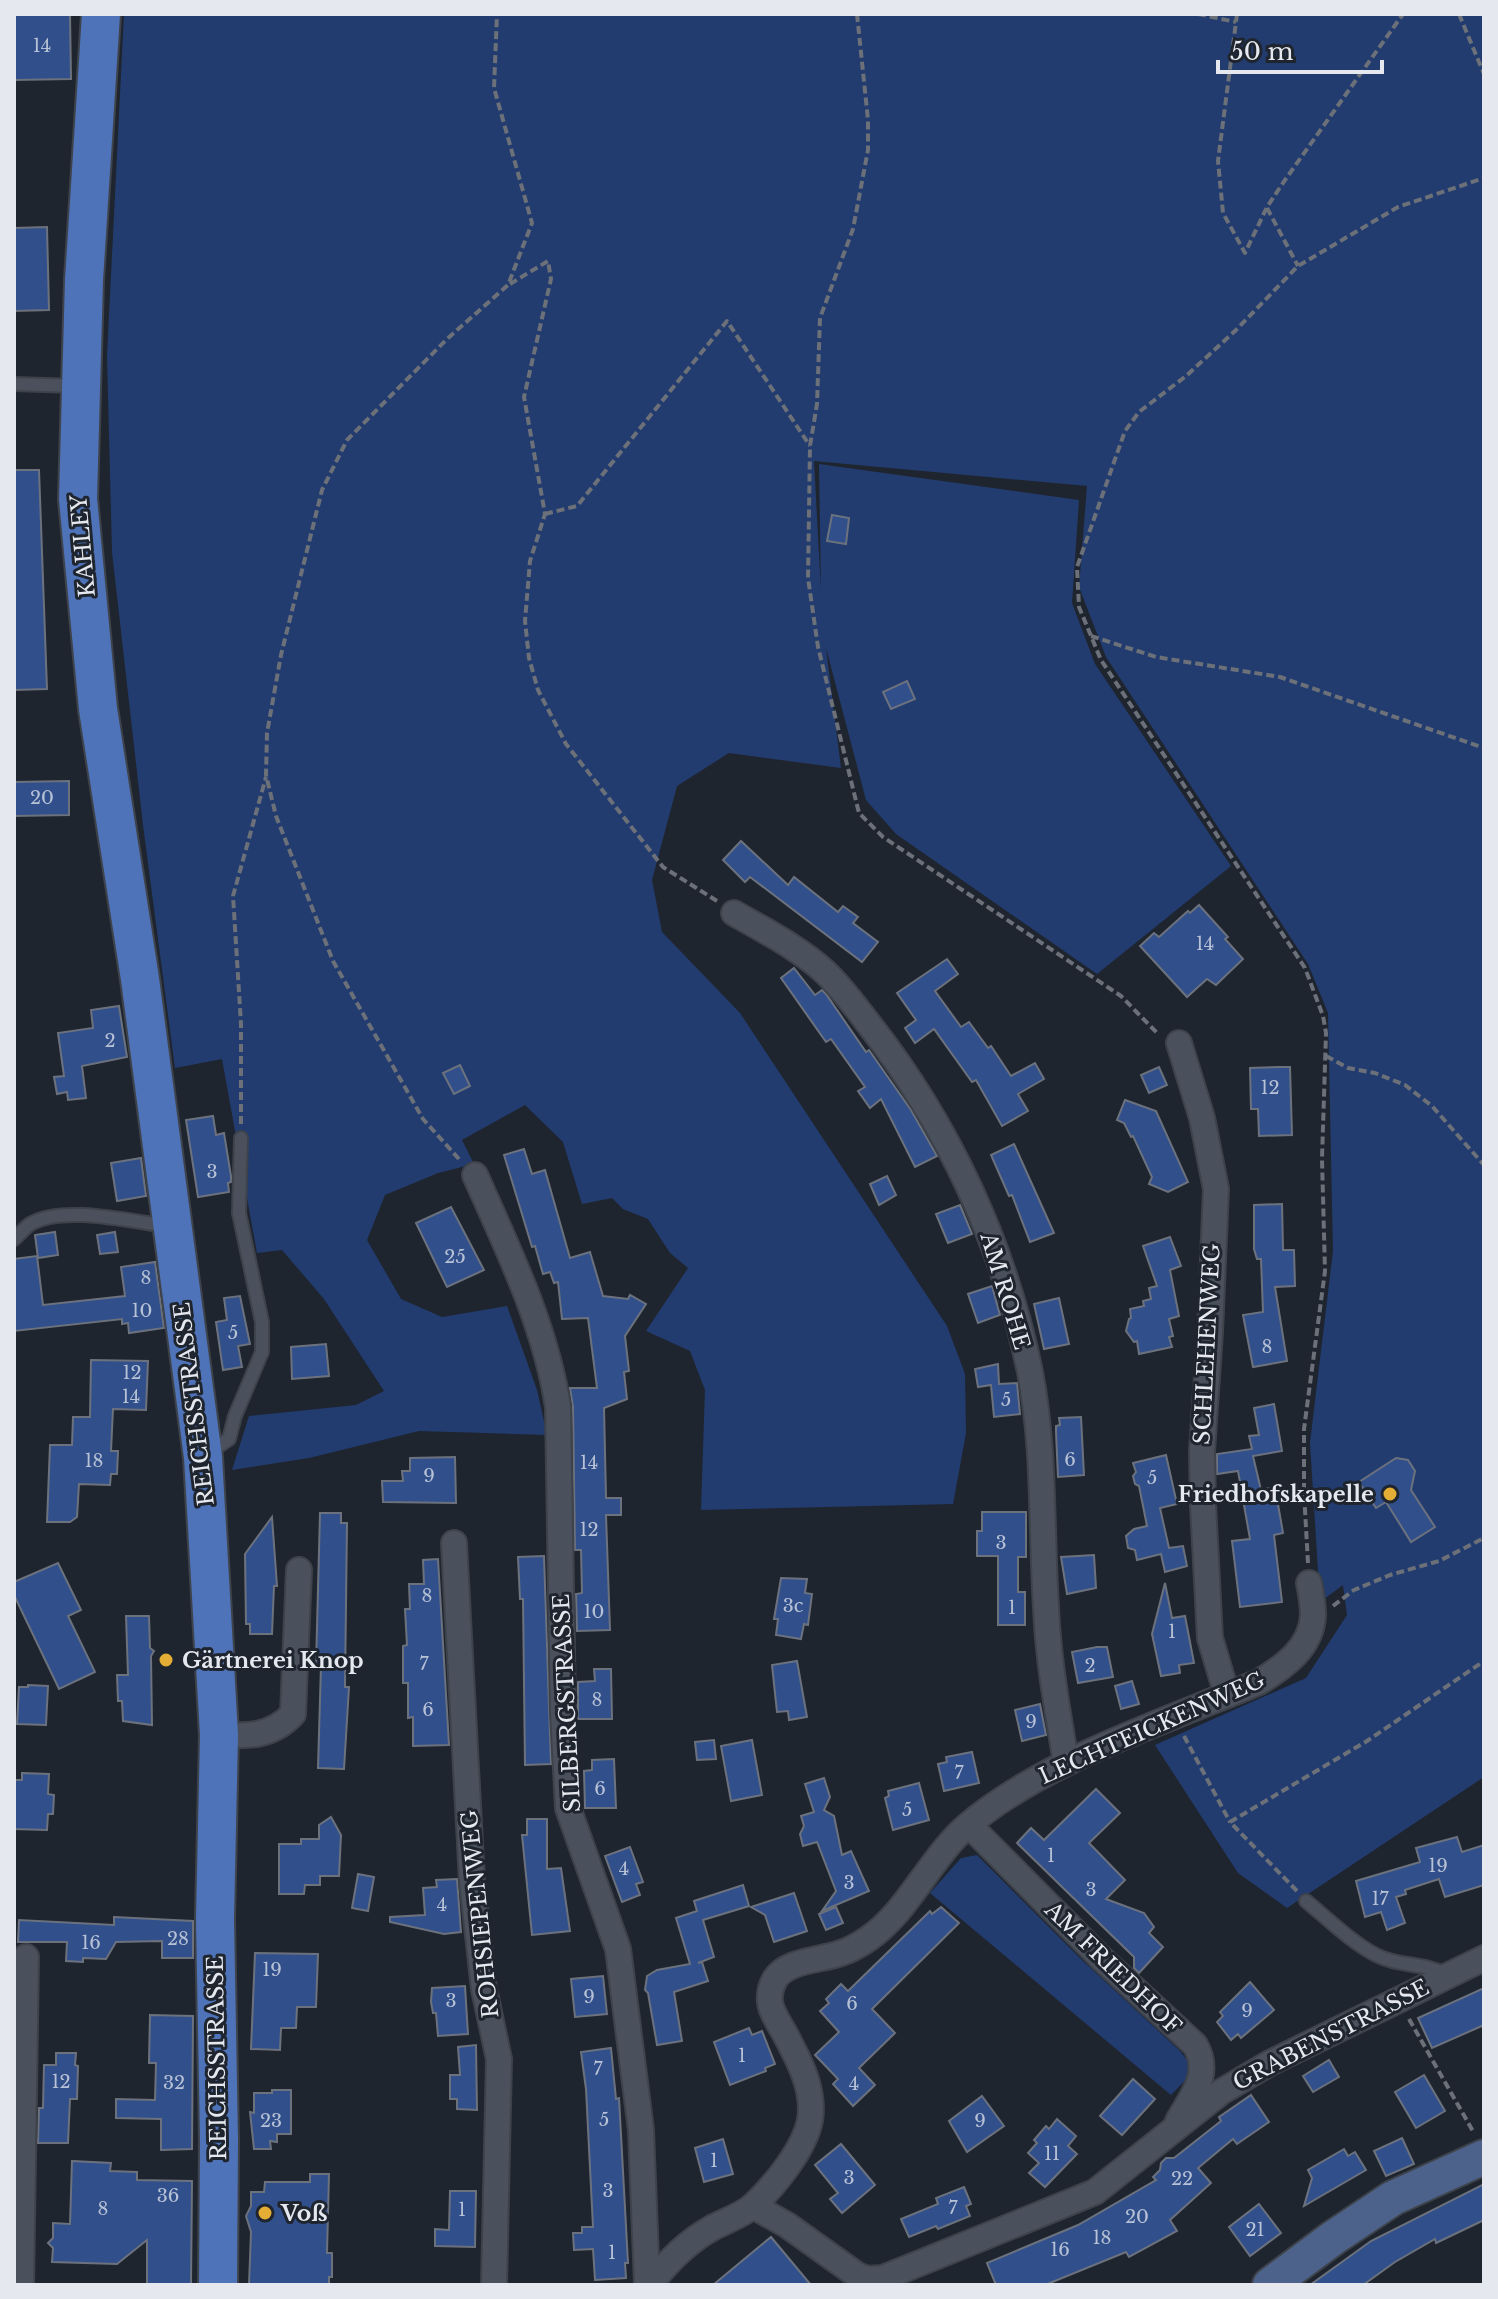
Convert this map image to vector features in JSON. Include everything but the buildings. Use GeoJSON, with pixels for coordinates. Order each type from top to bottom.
{"type":"FeatureCollection","features":[{"type":"Feature","properties":{"kind":"main road","name":"KAHLEY"},"geometry":{"type":"LineString","coordinates":[[101,14],[80,386],[78,499],[98,709],[153,1074]]}},
{"type":"Feature","properties":{"kind":"main road","name":"REICHSSTRASSE"},"geometry":{"type":"LineString","coordinates":[[153,1074],[203,1457],[219,1735],[215,1919],[218,2285]]}},
{"type":"Feature","properties":{"kind":"main road"},"geometry":{"type":"LineString","coordinates":[[1270,2285],[1384,2203],[1480,2147]]}},
{"type":"Feature","properties":{"kind":"street","name":"AM ROHE"},"geometry":{"type":"LineString","coordinates":[[734,913],[787,944],[826,973],[897,1060],[965,1176],[990,1239],[1012,1302],[1030,1374],[1041,1475],[1046,1610],[1066,1763]]}},
{"type":"Feature","properties":{"kind":"street","name":"SCHLEHENWEG"},"geometry":{"type":"LineString","coordinates":[[1180,1046],[1202,1118],[1216,1189],[1202,1451],[1203,1505],[1210,1638],[1227,1695]]}},
{"type":"Feature","properties":{"kind":"street","name":"SILBERGSTRASSE"},"geometry":{"type":"LineString","coordinates":[[475,1175],[522,1287],[553,1377],[558,1407],[563,1712],[568,1808],[618,1949],[641,2130],[649,2285]]}},
{"type":"Feature","properties":{"kind":"street","name":"ROHSIEPENWEG"},"geometry":{"type":"LineString","coordinates":[[454,1543],[472,1881],[484,1989],[499,2059],[494,2285]]}},
{"type":"Feature","properties":{"kind":"street"},"geometry":{"type":"LineString","coordinates":[[219,1735],[258,1736],[283,1725],[293,1714],[299,1570]]}},
{"type":"Feature","properties":{"kind":"street"},"geometry":{"type":"LineString","coordinates":[[1309,1583],[1312,1621]]}},
{"type":"Feature","properties":{"kind":"street","name":"LECHTEICKENWEG"},"geometry":{"type":"LineString","coordinates":[[753,2206],[799,2150],[810,2119],[804,2073],[770,2004],[770,1988],[777,1975],[788,1968],[840,1954],[871,1937],[895,1912],[951,1841],[1025,1786],[1066,1763],[1259,1682],[1284,1667],[1299,1650],[1312,1621]]}},
{"type":"Feature","properties":{"kind":"street","name":"AM FRIEDHOF"},"geometry":{"type":"LineString","coordinates":[[969,1825],[1102,1959],[1195,2045],[1203,2064],[1201,2075],[1175,2127]]}},
{"type":"Feature","properties":{"kind":"street"},"geometry":{"type":"LineString","coordinates":[[21,2285],[26,1957]]}},
{"type":"Feature","properties":{"kind":"street","name":"GRABENSTRASSE"},"geometry":{"type":"LineString","coordinates":[[753,2206],[787,2225],[857,2275],[867,2279],[883,2278],[1095,2192],[1221,2092],[1270,2063],[1484,1958]]}},
{"type":"Feature","properties":{"kind":"street"},"geometry":{"type":"LineString","coordinates":[[649,2285],[679,2252],[707,2231],[753,2206]]}},
{"type":"Feature","properties":{"kind":"lane"},"geometry":{"type":"LineString","coordinates":[[14,384],[80,386]]}},
{"type":"Feature","properties":{"kind":"lane"},"geometry":{"type":"LineString","coordinates":[[203,1457],[229,1439],[235,1416],[262,1352],[262,1322],[239,1213],[241,1138]]}},
{"type":"Feature","properties":{"kind":"lane"},"geometry":{"type":"LineString","coordinates":[[14,1239],[31,1223],[50,1217],[82,1215],[172,1226]]}},
{"type":"Feature","properties":{"kind":"lane"},"geometry":{"type":"LineString","coordinates":[[1306,1901],[1377,1956],[1431,1967],[1448,1975]]}},
{"type":"Feature","properties":{"kind":"path"},"geometry":{"type":"LineString","coordinates":[[497,14],[494,88],[532,223],[508,285]]}},
{"type":"Feature","properties":{"kind":"path"},"geometry":{"type":"LineString","coordinates":[[857,14],[868,120],[868,150],[853,229],[820,318],[818,384],[810,446],[808,578],[818,647],[859,813],[883,837],[1121,996],[1152,1031],[1180,1046]]}},
{"type":"Feature","properties":{"kind":"path"},"geometry":{"type":"LineString","coordinates":[[1198,14],[1236,22]]}},
{"type":"Feature","properties":{"kind":"path"},"geometry":{"type":"LineString","coordinates":[[1237,14],[1218,161],[1223,213],[1245,253],[1267,207],[1403,14]]}},
{"type":"Feature","properties":{"kind":"path"},"geometry":{"type":"LineString","coordinates":[[1459,14],[1484,74]]}},
{"type":"Feature","properties":{"kind":"path"},"geometry":{"type":"LineString","coordinates":[[1309,1583],[1304,1429],[1325,1271],[1323,1016],[1305,968],[1101,660],[1079,607],[1077,567],[1125,431],[1139,412],[1186,376],[1298,266],[1398,207],[1484,178]]}},
{"type":"Feature","properties":{"kind":"path"},"geometry":{"type":"LineString","coordinates":[[1267,207],[1298,266]]}},
{"type":"Feature","properties":{"kind":"path"},"geometry":{"type":"LineString","coordinates":[[241,1138],[241,1024],[233,896],[266,775],[267,733],[281,655],[322,490],[347,440],[447,339],[508,285],[548,261],[551,279],[524,397],[545,514],[530,561],[525,621],[529,658],[538,690],[566,744],[663,867],[734,913]]}},
{"type":"Feature","properties":{"kind":"path"},"geometry":{"type":"LineString","coordinates":[[545,514],[577,506],[727,321],[810,446]]}},
{"type":"Feature","properties":{"kind":"path"},"geometry":{"type":"LineString","coordinates":[[1091,636],[1156,657],[1280,677],[1484,748]]}},
{"type":"Feature","properties":{"kind":"path"},"geometry":{"type":"LineString","coordinates":[[266,775],[276,816],[333,961],[423,1119],[475,1175]]}},
{"type":"Feature","properties":{"kind":"path"},"geometry":{"type":"LineString","coordinates":[[1325,1056],[1348,1068],[1375,1073],[1405,1085],[1432,1106],[1484,1165]]}},
{"type":"Feature","properties":{"kind":"path"},"geometry":{"type":"LineString","coordinates":[[1312,1621],[1354,1590],[1390,1575],[1439,1561],[1484,1538]]}},
{"type":"Feature","properties":{"kind":"path"},"geometry":{"type":"LineString","coordinates":[[1230,1822],[1367,1741],[1484,1661]]}},
{"type":"Feature","properties":{"kind":"path"},"geometry":{"type":"LineString","coordinates":[[1175,1717],[1200,1770],[1230,1822],[1306,1901]]}},
{"type":"Feature","properties":{"kind":"path"},"geometry":{"type":"LineString","coordinates":[[1398,1999],[1480,2147]]}},
{"type":"Feature","properties":{"kind":"shaded area"},"geometry":{"type":"Polygon","coordinates":[[[124,14],[1484,14],[1484,1777],[1287,1908],[1238,1873],[1155,1745],[1306,1678],[1347,1615],[1343,1585],[1320,1602],[1310,1443],[1333,1251],[1328,1013],[1308,964],[1106,657],[1079,587],[1087,486],[814,461],[821,591],[819,464],[1079,500],[1072,603],[1095,664],[1231,866],[1097,974],[896,834],[866,800],[826,648],[841,768],[729,753],[677,786],[652,880],[662,932],[740,1013],[947,1326],[965,1374],[966,1433],[953,1504],[701,1510],[705,1390],[690,1351],[646,1331],[688,1268],[670,1253],[648,1219],[623,1209],[612,1198],[582,1204],[563,1142],[525,1105],[462,1140],[474,1164],[438,1173],[385,1195],[367,1240],[401,1299],[442,1317],[507,1306],[537,1390],[547,1435],[419,1431],[309,1458],[232,1470],[249,1416],[356,1405],[384,1391],[324,1299],[282,1250],[257,1253],[222,1059],[175,1068],[112,552],[107,356],[124,14]]]}},
{"type":"Feature","properties":{"kind":"shaded area"},"geometry":{"type":"Polygon","coordinates":[[[977,1855],[1083,1961],[1180,2051],[1195,2070],[1171,2095],[930,1893],[961,1858],[977,1855]]]}},
{"type":"Feature","properties":{"kind":"place","name":"Friedhofskapelle"},"geometry":{"type":"Point","coordinates":[1390,1494]}},
{"type":"Feature","properties":{"kind":"place","name":"Gärtnerei Knop"},"geometry":{"type":"Point","coordinates":[166,1660]}},
{"type":"Feature","properties":{"kind":"place","name":"Voß"},"geometry":{"type":"Point","coordinates":[265,2213]}}]}
